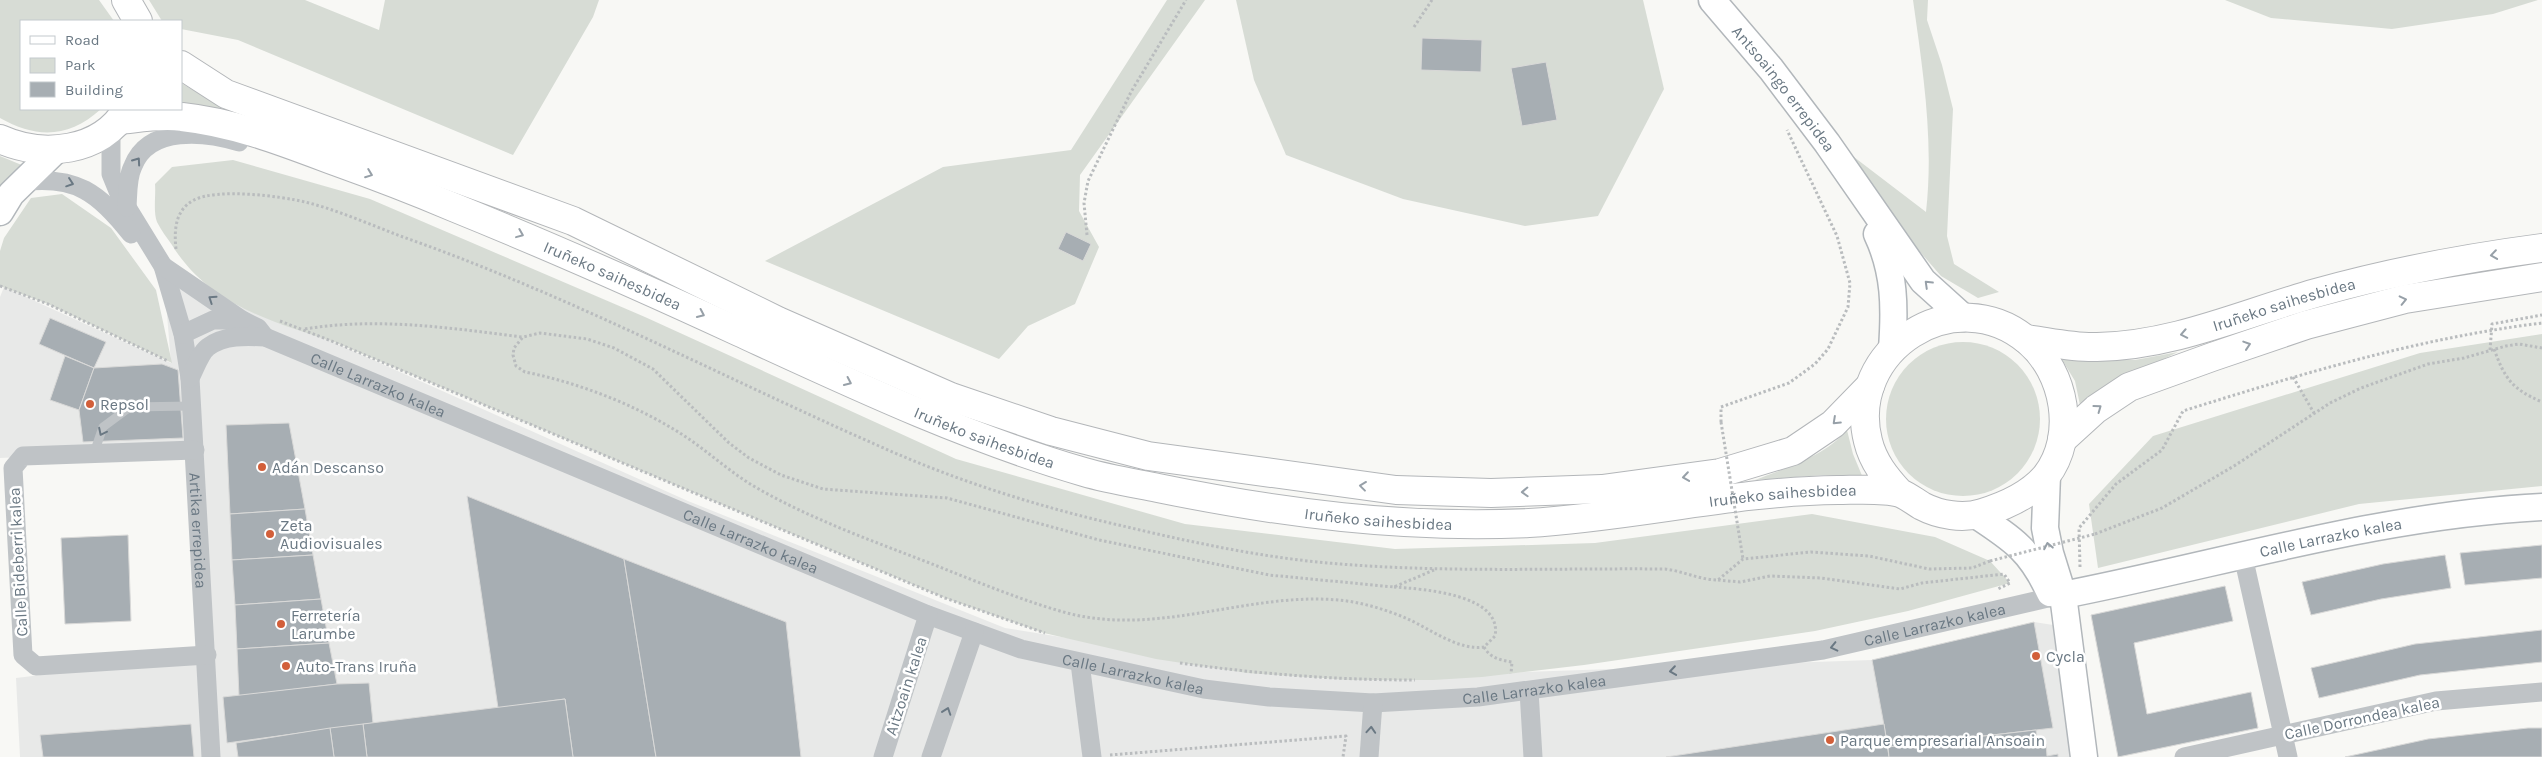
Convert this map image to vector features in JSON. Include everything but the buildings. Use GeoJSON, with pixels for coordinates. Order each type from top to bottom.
{"type":"FeatureCollection","features":[{"type":"Feature","properties":{"kind":"highway"},"geometry":{"type":"LineString","coordinates":[[126,0],[137,20]]}},
{"type":"Feature","properties":{"kind":"highway","name":"Iruñeko saihesbidea"},"geometry":{"type":"LineString","coordinates":[[182,66],[226,94],[573,221],[778,321],[951,397],[1051,431],[1148,456],[1396,490],[1491,493],[1602,489],[1720,473],[1793,451],[1833,424],[1870,386]]}},
{"type":"Feature","properties":{"kind":"highway","name":"Iruñeko saihesbidea"},"geometry":{"type":"LineString","coordinates":[[119,119],[176,115],[242,127],[330,159],[417,192],[583,260],[908,410],[993,443],[1090,474],[1249,507],[1393,522],[1529,523],[1672,508],[1799,490],[1850,490],[1900,493]]}},
{"type":"Feature","properties":{"kind":"highway"},"geometry":{"type":"LineString","coordinates":[[0,139],[27,149],[55,151],[86,143],[119,119]]}},
{"type":"Feature","properties":{"kind":"highway","name":"Iruñeko saihesbidea"},"geometry":{"type":"LineString","coordinates":[[2026,339],[2096,347],[2147,341],[2193,332],[2316,293],[2408,269],[2542,248]]}},
{"type":"Feature","properties":{"kind":"highway","name":"Iruñeko saihesbidea"},"geometry":{"type":"LineString","coordinates":[[2062,440],[2096,409],[2129,387],[2212,357],[2306,326],[2405,299],[2498,282],[2542,277]]}},
{"type":"Feature","properties":{"kind":"highway"},"geometry":{"type":"LineString","coordinates":[[1964,318],[1986,320],[2007,327],[2026,339],[2045,359],[2058,384],[2063,409],[2062,440],[2056,459],[2046,475],[2030,492],[1976,515],[1963,516],[1930,510],[1900,493],[1881,471],[1868,444],[1864,415],[1870,386],[1879,366],[1892,349],[1907,336],[1924,326],[1943,320],[1964,318]]}},
{"type":"Feature","properties":{"kind":"street","name":"Antsoaingo errepidea"},"geometry":{"type":"LineString","coordinates":[[1712,0],[1771,70],[1923,281],[1964,318]]}},
{"type":"Feature","properties":{"kind":"street","name":"Artika errepidea"},"geometry":{"type":"LineString","coordinates":[[119,119],[111,174],[126,207],[163,266],[183,334],[190,378],[211,757]]}},
{"type":"Feature","properties":{"kind":"street"},"geometry":{"type":"LineString","coordinates":[[126,207],[133,164],[144,151],[160,139],[198,134],[227,138],[294,160],[330,159]]}},
{"type":"Feature","properties":{"kind":"street"},"geometry":{"type":"LineString","coordinates":[[0,212],[11,194],[55,151]]}},
{"type":"Feature","properties":{"kind":"street","name":"Antsoaingo errepidea"},"geometry":{"type":"LineString","coordinates":[[1851,179],[1886,253],[1894,288],[1892,349]]}},
{"type":"Feature","properties":{"kind":"street","name":"Artika errepidea"},"geometry":{"type":"LineString","coordinates":[[22,182],[61,180],[83,188],[117,216],[149,257],[176,305]]}},
{"type":"Feature","properties":{"kind":"street","name":"Calle Larrazko kalea"},"geometry":{"type":"LineString","coordinates":[[163,266],[242,320],[258,328],[265,338]]}},
{"type":"Feature","properties":{"kind":"street"},"geometry":{"type":"LineString","coordinates":[[183,334],[213,320],[242,320]]}},
{"type":"Feature","properties":{"kind":"street","name":"Calle Larrazko kalea"},"geometry":{"type":"LineString","coordinates":[[190,378],[207,348],[227,338],[243,336],[265,338],[928,615],[1021,649],[1204,689],[1269,697],[1373,703],[1478,697],[1529,691],[1822,650],[2057,596],[2387,525],[2463,512],[2542,507]]}},
{"type":"Feature","properties":{"kind":"street","name":"Calle Bideberri kalea"},"geometry":{"type":"LineString","coordinates":[[195,450],[23,456],[13,468],[23,655],[36,666],[206,655]]}},
{"type":"Feature","properties":{"kind":"street"},"geometry":{"type":"LineString","coordinates":[[2046,475],[2045,528],[2057,596],[2066,628],[2084,757]]}},
{"type":"Feature","properties":{"kind":"street"},"geometry":{"type":"LineString","coordinates":[[1976,515],[2015,541],[2038,566],[2057,596]]}},
{"type":"Feature","properties":{"kind":"street"},"geometry":{"type":"LineString","coordinates":[[2242,556],[2288,757]]}},
{"type":"Feature","properties":{"kind":"street","name":"Aitzoain kalea"},"geometry":{"type":"LineString","coordinates":[[883,757],[928,615]]}},
{"type":"Feature","properties":{"kind":"street"},"geometry":{"type":"LineString","coordinates":[[931,757],[974,632]]}},
{"type":"Feature","properties":{"kind":"street"},"geometry":{"type":"LineString","coordinates":[[1080,663],[1092,757]]}},
{"type":"Feature","properties":{"kind":"street"},"geometry":{"type":"LineString","coordinates":[[1529,691],[1533,757]]}},
{"type":"Feature","properties":{"kind":"street","name":"Calle Dorrondea kalea"},"geometry":{"type":"LineString","coordinates":[[2184,757],[2436,702],[2542,692]]}},
{"type":"Feature","properties":{"kind":"street"},"geometry":{"type":"LineString","coordinates":[[1369,757],[1373,703]]}},
{"type":"Feature","properties":{"kind":"lane"},"geometry":{"type":"LineString","coordinates":[[94,453],[103,427],[130,407],[193,406]]}},
{"type":"Feature","properties":{"kind":"path"},"geometry":{"type":"LineString","coordinates":[[1087,235],[1084,203],[1088,181],[1131,92],[1186,0]]}},
{"type":"Feature","properties":{"kind":"path"},"geometry":{"type":"LineString","coordinates":[[1414,27],[1432,0]]}},
{"type":"Feature","properties":{"kind":"path"},"geometry":{"type":"LineString","coordinates":[[1743,559],[1721,422],[1722,407],[1789,383],[1815,364],[1828,350],[1848,307],[1850,283],[1837,236],[1783,123]]}},
{"type":"Feature","properties":{"kind":"path"},"geometry":{"type":"LineString","coordinates":[[178,255],[174,231],[179,213],[195,199],[255,194],[306,202],[451,254],[556,297],[900,455],[1026,500],[1124,526],[1237,549],[1326,563],[1436,569],[1665,569],[1681,570],[1708,580],[1740,582],[1770,576],[1821,578],[1900,589],[1922,583],[2004,574],[2010,583],[1996,590]]}},
{"type":"Feature","properties":{"kind":"path"},"geometry":{"type":"LineString","coordinates":[[0,286],[48,304],[172,363]]}},
{"type":"Feature","properties":{"kind":"path"},"geometry":{"type":"LineString","coordinates":[[2542,316],[2492,324],[2492,350],[2504,375],[2512,384],[2542,402]]}},
{"type":"Feature","properties":{"kind":"path"},"geometry":{"type":"LineString","coordinates":[[274,320],[305,329],[936,594],[1054,635]]}},
{"type":"Feature","properties":{"kind":"path"},"geometry":{"type":"LineString","coordinates":[[2081,572],[2079,528],[2116,484],[2162,450],[2182,411],[2293,376],[2412,345],[2492,329],[2542,323]]}},
{"type":"Feature","properties":{"kind":"path"},"geometry":{"type":"LineString","coordinates":[[287,329],[394,324],[432,326],[522,337],[540,333],[587,339],[635,358],[653,369],[728,443],[766,468],[802,484],[855,493],[947,498],[1090,538],[1269,575],[1436,591],[1463,598],[1482,607],[1493,617],[1497,630],[1496,636],[1484,647],[1468,647],[1406,618],[1369,606],[1339,600],[1302,600],[1155,619],[1098,618],[1052,608],[849,532],[756,487],[700,446],[660,421],[588,390],[525,372],[516,366],[513,355],[522,337]]}},
{"type":"Feature","properties":{"kind":"path"},"geometry":{"type":"LineString","coordinates":[[1718,580],[1743,559],[1811,552],[1869,556],[1929,569],[1972,568],[1990,561],[2095,534],[2162,508],[2234,466],[2314,413],[2361,388],[2390,376],[2428,364],[2464,358],[2519,344],[2542,348]]}},
{"type":"Feature","properties":{"kind":"path"},"geometry":{"type":"LineString","coordinates":[[2293,376],[2314,413]]}},
{"type":"Feature","properties":{"kind":"path"},"geometry":{"type":"LineString","coordinates":[[1394,588],[1436,569]]}},
{"type":"Feature","properties":{"kind":"path"},"geometry":{"type":"LineString","coordinates":[[1484,647],[1487,653],[1495,658],[1512,662],[1511,674]]}},
{"type":"Feature","properties":{"kind":"path"},"geometry":{"type":"LineString","coordinates":[[1174,662],[1247,673],[1348,680],[1424,680]]}},
{"type":"Feature","properties":{"kind":"path"},"geometry":{"type":"LineString","coordinates":[[1501,675],[1518,673]]}},
{"type":"Feature","properties":{"kind":"path"},"geometry":{"type":"LineString","coordinates":[[1092,757],[1346,736],[1343,757]]}},
{"type":"Feature","properties":{"kind":"shaded area"},"geometry":{"type":"Polygon","coordinates":[[[163,266],[688,501],[1005,628],[1324,679],[1872,660],[2034,622],[2066,627],[2084,757],[20,757],[16,678],[206,655],[194,450],[0,458],[0,297],[4,287],[171,363],[163,266]]]}},
{"type":"Feature","properties":{"kind":"green space"},"geometry":{"type":"Polygon","coordinates":[[[0,0],[99,0],[113,20],[20,20],[20,110],[100,110],[77,126],[52,132],[27,130],[0,118],[0,0]]]}},
{"type":"Feature","properties":{"kind":"green space"},"geometry":{"type":"Polygon","coordinates":[[[149,0],[305,0],[379,30],[385,0],[599,0],[593,17],[513,155],[238,40],[182,29],[182,20],[161,20],[149,0]]]}},
{"type":"Feature","properties":{"kind":"green space"},"geometry":{"type":"Polygon","coordinates":[[[1167,0],[1205,0],[1080,175],[1079,211],[1099,247],[1075,304],[1028,326],[999,359],[765,261],[943,167],[1071,150],[1167,0]]]}},
{"type":"Feature","properties":{"kind":"green space"},"geometry":{"type":"Polygon","coordinates":[[[1236,0],[1643,0],[1664,89],[1598,216],[1525,226],[1403,199],[1286,155],[1254,80],[1236,0]]]}},
{"type":"Feature","properties":{"kind":"green space"},"geometry":{"type":"Polygon","coordinates":[[[1913,0],[1928,0],[1927,20],[1942,65],[1953,109],[1947,236],[1954,264],[1999,292],[1978,298],[1941,276],[1902,231],[1850,154],[1926,212],[1929,159],[1928,132],[1924,80],[1913,0]]]}},
{"type":"Feature","properties":{"kind":"green space"},"geometry":{"type":"Polygon","coordinates":[[[2225,0],[2538,0],[2493,14],[2392,29],[2271,18],[2225,0]]]}},
{"type":"Feature","properties":{"kind":"green space"},"geometry":{"type":"Polygon","coordinates":[[[182,84],[232,113],[182,103],[182,84]]]}},
{"type":"Feature","properties":{"kind":"green space"},"geometry":{"type":"Polygon","coordinates":[[[0,156],[24,166],[0,197],[0,156]]]}},
{"type":"Feature","properties":{"kind":"green space"},"geometry":{"type":"Polygon","coordinates":[[[233,160],[370,199],[645,317],[956,459],[1185,524],[1395,549],[1595,543],[1812,514],[1935,537],[1990,561],[2010,583],[1908,611],[1815,631],[1584,665],[1482,677],[1433,680],[1348,680],[1247,673],[1156,659],[1044,633],[945,598],[334,342],[265,318],[223,297],[204,283],[187,266],[160,228],[155,213],[155,184],[172,167],[233,160]]]}},
{"type":"Feature","properties":{"kind":"green space"},"geometry":{"type":"Polygon","coordinates":[[[62,194],[111,228],[156,290],[172,363],[48,304],[0,286],[0,251],[4,238],[31,198],[62,194]]]}},
{"type":"Feature","properties":{"kind":"green space"},"geometry":{"type":"Polygon","coordinates":[[[2542,334],[2542,486],[2359,504],[2098,568],[2089,504],[2153,436],[2420,353],[2542,334]]]}},
{"type":"Feature","properties":{"kind":"green space"},"geometry":{"type":"Polygon","coordinates":[[[1963,342],[1978,343],[1993,348],[2018,364],[2034,389],[2039,404],[2039,434],[2034,449],[2018,474],[1993,490],[1978,495],[1963,496],[1948,495],[1933,490],[1908,474],[1892,449],[1887,434],[1886,419],[1887,404],[1892,389],[1908,364],[1933,348],[1948,343],[1963,342]]]}},
{"type":"Feature","properties":{"kind":"green space"},"geometry":{"type":"Polygon","coordinates":[[[2178,352],[2102,389],[2080,405],[2075,381],[2061,358],[2135,360],[2178,352]]]}},
{"type":"Feature","properties":{"kind":"green space"},"geometry":{"type":"Polygon","coordinates":[[[1847,430],[1853,454],[1863,478],[1825,475],[1755,480],[1792,466],[1816,454],[1828,447],[1847,430]]]}},
{"type":"Feature","properties":{"kind":"place","name":"Repsol"},"geometry":{"type":"Point","coordinates":[90,404]}},
{"type":"Feature","properties":{"kind":"place","name":"Adán Descanso"},"geometry":{"type":"Point","coordinates":[262,467]}},
{"type":"Feature","properties":{"kind":"place","name":"Zeta Audiovisuales"},"geometry":{"type":"Point","coordinates":[270,534]}},
{"type":"Feature","properties":{"kind":"place","name":"Ferretería Larumbe"},"geometry":{"type":"Point","coordinates":[281,624]}},
{"type":"Feature","properties":{"kind":"place","name":"Cycla"},"geometry":{"type":"Point","coordinates":[2036,656]}},
{"type":"Feature","properties":{"kind":"place","name":"Auto-Trans Iruña"},"geometry":{"type":"Point","coordinates":[286,666]}},
{"type":"Feature","properties":{"kind":"place","name":"Parque empresarial Ansoain"},"geometry":{"type":"Point","coordinates":[1830,740]}}]}
